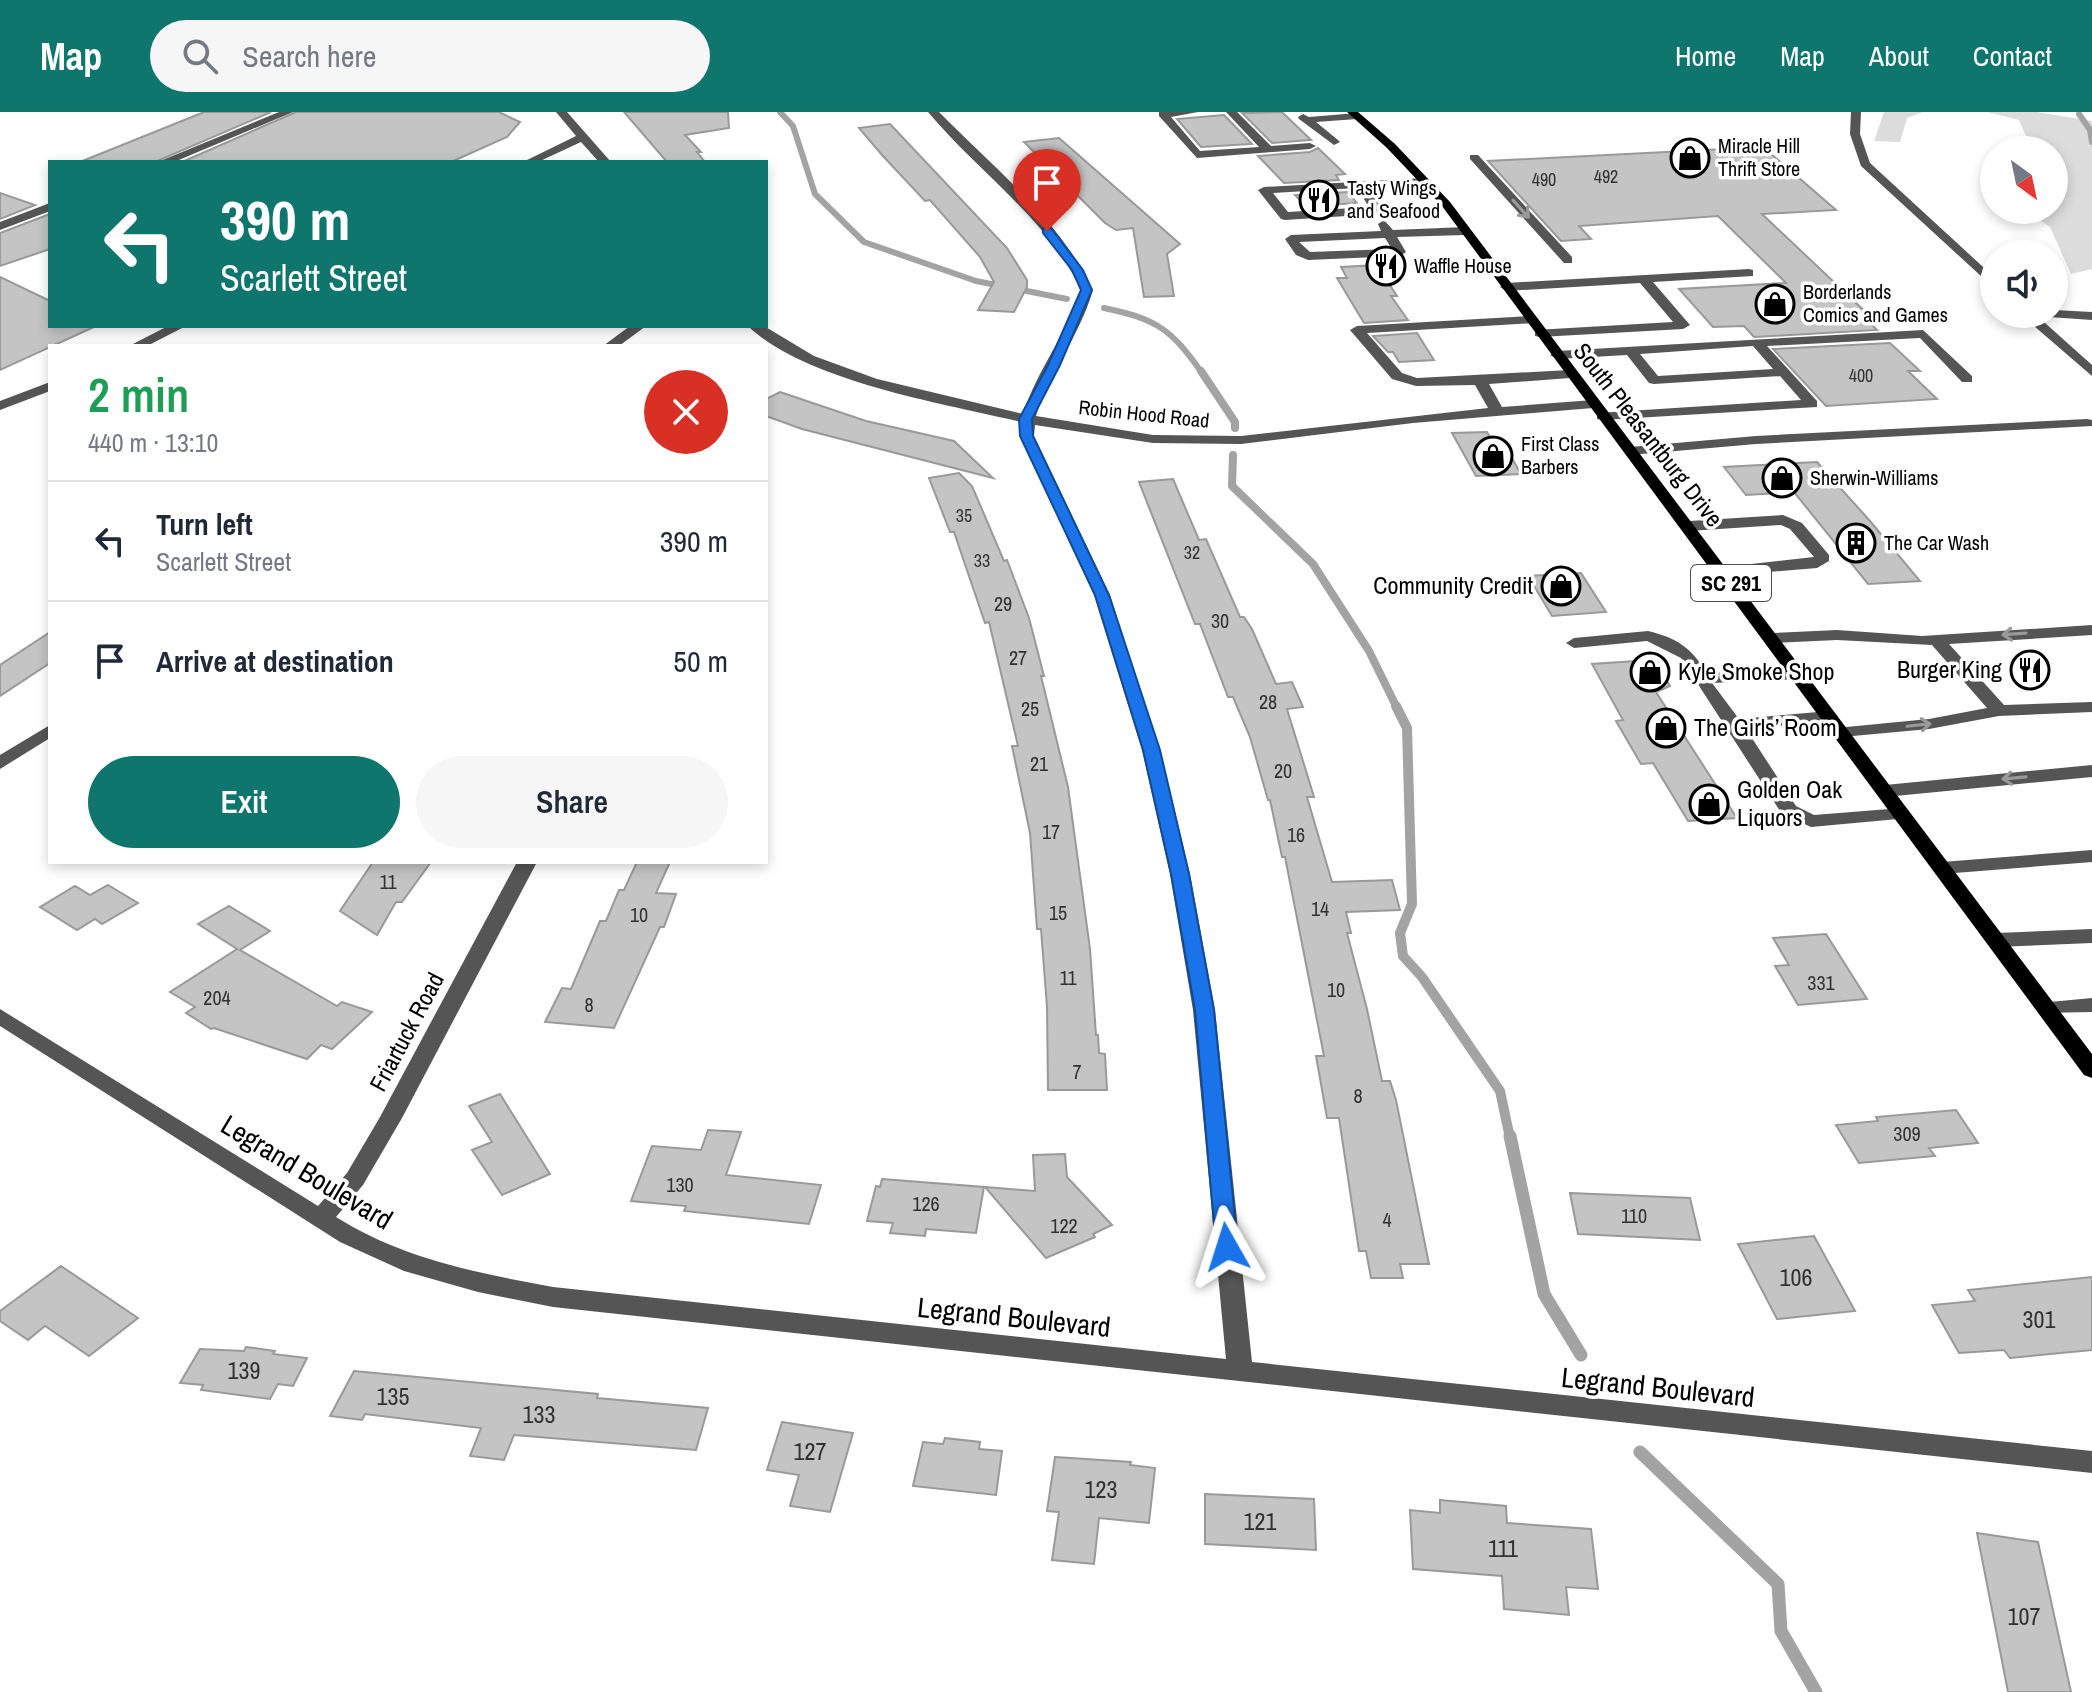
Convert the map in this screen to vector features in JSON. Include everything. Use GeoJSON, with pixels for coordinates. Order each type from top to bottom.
{"type":"FeatureCollection","features":[{"type":"Feature","properties":{"kind":"main road","name":"South Pleasantburg Drive"},"geometry":{"type":"LineString","coordinates":[[1355,114],[1424,181],[1465,231],[1570,374],[1689,526],[2092,1070]]}},
{"type":"Feature","properties":{"kind":"street"},"geometry":{"type":"LineString","coordinates":[[169,160],[288,112]]}},
{"type":"Feature","properties":{"kind":"street"},"geometry":{"type":"LineString","coordinates":[[561,112],[603,160]]}},
{"type":"Feature","properties":{"kind":"street"},"geometry":{"type":"LineString","coordinates":[[933,112],[1047,231],[1084,282],[1086,296],[1026,419],[1027,436],[1102,595],[1151,750],[1180,874],[1204,1010],[1240,1371]]}},
{"type":"Feature","properties":{"kind":"street"},"geometry":{"type":"LineString","coordinates":[[1193,112],[1163,114],[1197,155],[1310,146]]}},
{"type":"Feature","properties":{"kind":"street"},"geometry":{"type":"LineString","coordinates":[[1231,112],[1268,149]]}},
{"type":"Feature","properties":{"kind":"street"},"geometry":{"type":"LineString","coordinates":[[1297,112],[1334,142]]}},
{"type":"Feature","properties":{"kind":"street"},"geometry":{"type":"LineString","coordinates":[[1856,112],[1855,134],[1865,164],[1980,271]]}},
{"type":"Feature","properties":{"kind":"street"},"geometry":{"type":"LineString","coordinates":[[1307,120],[1355,114]]}},
{"type":"Feature","properties":{"kind":"street"},"geometry":{"type":"LineString","coordinates":[[533,160],[583,137]]}},
{"type":"Feature","properties":{"kind":"street"},"geometry":{"type":"LineString","coordinates":[[1474,157],[1568,260]]}},
{"type":"Feature","properties":{"kind":"street"},"geometry":{"type":"LineString","coordinates":[[1377,210],[1285,216],[1264,190],[1424,181]]}},
{"type":"Feature","properties":{"kind":"street"},"geometry":{"type":"LineString","coordinates":[[1361,185],[1377,210],[1389,234],[1400,252],[1308,256],[1300,252],[1291,239],[1389,234],[1465,231]]}},
{"type":"Feature","properties":{"kind":"street"},"geometry":{"type":"LineString","coordinates":[[0,226],[48,208]]}},
{"type":"Feature","properties":{"kind":"street"},"geometry":{"type":"LineString","coordinates":[[1506,287],[1749,273]]}},
{"type":"Feature","properties":{"kind":"street"},"geometry":{"type":"LineString","coordinates":[[1570,374],[1416,382],[1397,376],[1357,330],[1683,325],[1643,279]]}},
{"type":"Feature","properties":{"kind":"street"},"geometry":{"type":"LineString","coordinates":[[2068,315],[2092,316]]}},
{"type":"Feature","properties":{"kind":"street"},"geometry":{"type":"LineString","coordinates":[[140,344],[175,328]]}},
{"type":"Feature","properties":{"kind":"street"},"geometry":{"type":"LineString","coordinates":[[613,344],[636,328]]}},
{"type":"Feature","properties":{"kind":"street","name":"Robin Hood Road"},"geometry":{"type":"LineString","coordinates":[[758,328],[809,359],[872,382],[1026,419],[1153,439],[1212,442],[1497,412],[1812,404],[1783,372]]}},
{"type":"Feature","properties":{"kind":"street"},"geometry":{"type":"LineString","coordinates":[[2043,328],[2092,372]]}},
{"type":"Feature","properties":{"kind":"street"},"geometry":{"type":"LineString","coordinates":[[1557,355],[1923,334],[1967,379]]}},
{"type":"Feature","properties":{"kind":"street"},"geometry":{"type":"LineString","coordinates":[[1756,342],[1783,372]]}},
{"type":"Feature","properties":{"kind":"street"},"geometry":{"type":"LineString","coordinates":[[1630,350],[1654,380],[1783,372]]}},
{"type":"Feature","properties":{"kind":"street"},"geometry":{"type":"LineString","coordinates":[[1480,381],[1497,412]]}},
{"type":"Feature","properties":{"kind":"street"},"geometry":{"type":"LineString","coordinates":[[0,406],[48,387]]}},
{"type":"Feature","properties":{"kind":"street"},"geometry":{"type":"LineString","coordinates":[[1630,451],[1756,440],[2087,423]]}},
{"type":"Feature","properties":{"kind":"street"},"geometry":{"type":"LineString","coordinates":[[1689,526],[1783,520],[1796,526],[1823,558],[1817,563],[1722,571]]}},
{"type":"Feature","properties":{"kind":"street"},"geometry":{"type":"LineString","coordinates":[[1772,638],[1837,635],[1936,640],[2092,630]]}},
{"type":"Feature","properties":{"kind":"street"},"geometry":{"type":"LineString","coordinates":[[1574,643],[1648,636],[1671,644],[1688,655],[1700,678],[1789,810],[1811,821],[1902,814]]}},
{"type":"Feature","properties":{"kind":"street"},"geometry":{"type":"LineString","coordinates":[[1936,640],[1999,711]]}},
{"type":"Feature","properties":{"kind":"street"},"geometry":{"type":"LineString","coordinates":[[1700,678],[1798,674]]}},
{"type":"Feature","properties":{"kind":"street"},"geometry":{"type":"LineString","coordinates":[[1842,732],[1929,724],[1999,711],[2092,707]]}},
{"type":"Feature","properties":{"kind":"street"},"geometry":{"type":"LineString","coordinates":[[1734,725],[1829,716]]}},
{"type":"Feature","properties":{"kind":"street"},"geometry":{"type":"LineString","coordinates":[[0,763],[48,731]]}},
{"type":"Feature","properties":{"kind":"street"},"geometry":{"type":"LineString","coordinates":[[1885,791],[2092,771]]}},
{"type":"Feature","properties":{"kind":"street"},"geometry":{"type":"LineString","coordinates":[[1942,868],[2092,856]]}},
{"type":"Feature","properties":{"kind":"street","name":"Friartuck Road"},"geometry":{"type":"LineString","coordinates":[[320,1219],[355,1179],[391,1118],[526,864]]}},
{"type":"Feature","properties":{"kind":"street"},"geometry":{"type":"LineString","coordinates":[[1996,940],[2092,936]]}},
{"type":"Feature","properties":{"kind":"street"},"geometry":{"type":"LineString","coordinates":[[2047,1008],[2092,1005]]}},
{"type":"Feature","properties":{"kind":"street","name":"Legrand Boulevard"},"geometry":{"type":"LineString","coordinates":[[0,1016],[348,1236],[404,1262],[478,1283],[553,1297],[2092,1462]]}},
{"type":"Feature","properties":{"kind":"shaded area"},"geometry":{"type":"Polygon","coordinates":[[[1884,112],[1923,112],[1907,118],[1900,142],[1874,141],[1884,112]]]}},
{"type":"Feature","properties":{"kind":"shaded area"},"geometry":{"type":"Polygon","coordinates":[[[1987,112],[2037,112],[2092,121],[2092,269],[2071,274],[2068,240],[2056,240],[2046,224],[2068,224],[2068,136],[2026,136],[2019,120],[1987,112]]]}},
{"type":"Feature","properties":{"kind":"building"},"geometry":{"type":"Polygon","coordinates":[[[204,112],[271,112],[160,160],[85,160],[204,112]]]}},
{"type":"Feature","properties":{"kind":"building"},"geometry":{"type":"Polygon","coordinates":[[[296,112],[499,112],[520,122],[507,137],[455,160],[187,160],[296,112]]]}},
{"type":"Feature","properties":{"kind":"building"},"geometry":{"type":"Polygon","coordinates":[[[624,112],[728,112],[729,128],[685,135],[701,152],[697,152],[703,160],[665,160],[624,112]]]}},
{"type":"Feature","properties":{"kind":"building"},"geometry":{"type":"Polygon","coordinates":[[[1282,112],[1311,140],[1272,143],[1242,113],[1282,112]]]}},
{"type":"Feature","properties":{"kind":"building"},"geometry":{"type":"Polygon","coordinates":[[[1224,115],[1252,144],[1201,147],[1177,119],[1224,115]]]}},
{"type":"Feature","properties":{"kind":"building"},"geometry":{"type":"Polygon","coordinates":[[[890,124],[1007,248],[1027,280],[1027,287],[1014,312],[978,310],[994,282],[980,257],[930,200],[925,201],[859,128],[890,124]]]}},
{"type":"Feature","properties":{"kind":"building"},"geometry":{"type":"Polygon","coordinates":[[[1059,138],[1180,244],[1167,254],[1174,296],[1144,297],[1133,228],[1116,230],[1105,223],[1024,142],[1059,138]]]}},
{"type":"Feature","properties":{"kind":"building"},"geometry":{"type":"Polygon","coordinates":[[[1763,147],[1836,210],[1762,214],[1873,319],[1866,319],[1877,330],[1754,337],[1744,326],[1713,327],[1679,289],[1786,283],[1718,216],[1579,226],[1591,239],[1561,241],[1488,161],[1763,147]]]}},
{"type":"Feature","properties":{"kind":"building"},"geometry":{"type":"Polygon","coordinates":[[[1318,148],[1345,174],[1336,175],[1339,180],[1284,183],[1258,156],[1310,152],[1318,148]]]}},
{"type":"Feature","properties":{"kind":"building","name":"Tasty Wings and Seafood"},"geometry":{"type":"Polygon","coordinates":[[[1348,192],[1357,203],[1306,206],[1295,195],[1348,192]]]}},
{"type":"Feature","properties":{"kind":"building"},"geometry":{"type":"Polygon","coordinates":[[[0,193],[35,205],[0,219],[0,193]]]}},
{"type":"Feature","properties":{"kind":"building"},"geometry":{"type":"Polygon","coordinates":[[[48,215],[48,250],[0,266],[0,233],[48,215]]]}},
{"type":"Feature","properties":{"kind":"building"},"geometry":{"type":"Polygon","coordinates":[[[1377,265],[1397,296],[1391,296],[1408,320],[1364,323],[1337,278],[1347,278],[1341,267],[1377,265]]]}},
{"type":"Feature","properties":{"kind":"building"},"geometry":{"type":"Polygon","coordinates":[[[0,277],[48,300],[48,328],[92,328],[57,344],[48,344],[48,348],[0,370],[0,277]]]}},
{"type":"Feature","properties":{"kind":"building"},"geometry":{"type":"Polygon","coordinates":[[[1417,333],[1434,360],[1399,362],[1393,352],[1388,352],[1373,336],[1417,333]]]}},
{"type":"Feature","properties":{"kind":"building"},"geometry":{"type":"Polygon","coordinates":[[[1890,343],[1920,371],[1908,371],[1937,399],[1826,406],[1773,349],[1890,343]]]}},
{"type":"Feature","properties":{"kind":"building"},"geometry":{"type":"Polygon","coordinates":[[[780,392],[866,421],[954,441],[993,478],[802,429],[768,417],[768,398],[780,392]]]}},
{"type":"Feature","properties":{"kind":"building","name":"First Class Barbers"},"geometry":{"type":"Polygon","coordinates":[[[1487,432],[1495,445],[1504,444],[1521,474],[1476,476],[1452,433],[1487,432]]]}},
{"type":"Feature","properties":{"kind":"building"},"geometry":{"type":"Polygon","coordinates":[[[1817,462],[1920,581],[1868,584],[1794,492],[1746,495],[1724,467],[1817,462]]]}},
{"type":"Feature","properties":{"kind":"building"},"geometry":{"type":"Polygon","coordinates":[[[959,473],[972,486],[1004,561],[1007,560],[1029,618],[1044,676],[1041,676],[1068,787],[1090,949],[1096,1035],[1099,1053],[1105,1054],[1107,1090],[1048,1090],[1047,1007],[1041,929],[1037,929],[1030,833],[1012,746],[1018,746],[989,622],[985,623],[954,532],[950,532],[929,478],[959,473]]]}},
{"type":"Feature","properties":{"kind":"building"},"geometry":{"type":"Polygon","coordinates":[[[1173,479],[1199,540],[1206,539],[1240,617],[1244,617],[1252,629],[1276,684],[1292,682],[1303,707],[1287,709],[1314,797],[1307,797],[1332,882],[1392,880],[1400,910],[1346,912],[1351,933],[1347,933],[1382,1081],[1390,1081],[1396,1100],[1429,1264],[1400,1264],[1403,1278],[1371,1278],[1366,1251],[1359,1251],[1339,1118],[1327,1118],[1316,1056],[1324,1056],[1285,857],[1282,857],[1270,800],[1250,737],[1233,697],[1228,697],[1200,624],[1195,624],[1139,482],[1173,479]]]}},
{"type":"Feature","properties":{"kind":"building","name":"Community Credit"},"geometry":{"type":"Polygon","coordinates":[[[1581,573],[1606,612],[1552,616],[1528,576],[1581,573]]]}},
{"type":"Feature","properties":{"kind":"building"},"geometry":{"type":"Polygon","coordinates":[[[48,633],[48,664],[0,696],[0,665],[48,633]]]}},
{"type":"Feature","properties":{"kind":"building"},"geometry":{"type":"Polygon","coordinates":[[[1636,661],[1657,665],[1670,686],[1656,692],[1737,818],[1688,821],[1653,763],[1641,764],[1616,721],[1623,720],[1592,664],[1636,661]]]}},
{"type":"Feature","properties":{"kind":"building"},"geometry":{"type":"Polygon","coordinates":[[[372,864],[430,864],[402,902],[396,902],[377,935],[340,911],[372,864]]]}},
{"type":"Feature","properties":{"kind":"building"},"geometry":{"type":"Polygon","coordinates":[[[636,864],[669,864],[656,893],[676,894],[664,927],[660,927],[614,1028],[545,1022],[562,988],[571,989],[600,921],[606,921],[619,890],[624,890],[636,864]]]}},
{"type":"Feature","properties":{"kind":"building"},"geometry":{"type":"Polygon","coordinates":[[[108,885],[138,903],[102,924],[95,919],[77,930],[40,907],[75,886],[90,895],[108,885]]]}},
{"type":"Feature","properties":{"kind":"building"},"geometry":{"type":"Polygon","coordinates":[[[229,906],[270,931],[240,950],[337,1006],[342,1002],[372,1012],[332,1049],[321,1045],[307,1059],[211,1029],[186,1013],[195,1007],[170,992],[237,949],[198,924],[229,906]]]}},
{"type":"Feature","properties":{"kind":"building"},"geometry":{"type":"Polygon","coordinates":[[[1826,934],[1867,999],[1798,1005],[1775,966],[1789,965],[1773,938],[1826,934]]]}},
{"type":"Feature","properties":{"kind":"building"},"geometry":{"type":"Polygon","coordinates":[[[500,1094],[550,1174],[502,1195],[472,1150],[492,1142],[469,1106],[500,1094]]]}},
{"type":"Feature","properties":{"kind":"building"},"geometry":{"type":"Polygon","coordinates":[[[1956,1110],[1978,1143],[1929,1148],[1935,1156],[1859,1163],[1836,1125],[1878,1121],[1876,1117],[1956,1110]]]}},
{"type":"Feature","properties":{"kind":"building"},"geometry":{"type":"Polygon","coordinates":[[[708,1130],[741,1132],[726,1175],[821,1185],[809,1224],[684,1211],[686,1206],[631,1201],[652,1146],[701,1150],[708,1130]]]}},
{"type":"Feature","properties":{"kind":"building"},"geometry":{"type":"Polygon","coordinates":[[[1065,1154],[1067,1177],[1112,1225],[1093,1234],[1095,1237],[1046,1258],[985,1187],[1035,1191],[1033,1155],[1065,1154]]]}},
{"type":"Feature","properties":{"kind":"building"},"geometry":{"type":"Polygon","coordinates":[[[882,1179],[984,1187],[976,1233],[926,1229],[925,1236],[890,1233],[893,1223],[867,1221],[876,1186],[880,1187],[882,1179]]]}},
{"type":"Feature","properties":{"kind":"building"},"geometry":{"type":"Polygon","coordinates":[[[1570,1193],[1690,1198],[1700,1240],[1578,1234],[1570,1193]]]}},
{"type":"Feature","properties":{"kind":"building"},"geometry":{"type":"Polygon","coordinates":[[[1814,1236],[1855,1311],[1777,1319],[1738,1244],[1814,1236]]]}},
{"type":"Feature","properties":{"kind":"building"},"geometry":{"type":"Polygon","coordinates":[[[61,1266],[138,1318],[89,1356],[45,1326],[28,1340],[0,1321],[0,1311],[61,1266]]]}},
{"type":"Feature","properties":{"kind":"building"},"geometry":{"type":"Polygon","coordinates":[[[2092,1277],[2092,1350],[2010,1358],[2004,1350],[1959,1353],[1932,1305],[1975,1301],[1968,1290],[2092,1277]]]}},
{"type":"Feature","properties":{"kind":"building"},"geometry":{"type":"Polygon","coordinates":[[[246,1347],[307,1358],[293,1386],[278,1384],[270,1399],[201,1390],[203,1385],[180,1383],[200,1349],[244,1351],[246,1347]]]}},
{"type":"Feature","properties":{"kind":"building"},"geometry":{"type":"Polygon","coordinates":[[[354,1371],[598,1394],[597,1398],[708,1408],[696,1450],[514,1435],[504,1460],[470,1456],[481,1428],[365,1414],[362,1420],[330,1416],[354,1371]]]}},
{"type":"Feature","properties":{"kind":"building"},"geometry":{"type":"Polygon","coordinates":[[[782,1422],[853,1433],[830,1512],[790,1506],[799,1475],[767,1470],[782,1422]]]}},
{"type":"Feature","properties":{"kind":"building"},"geometry":{"type":"Polygon","coordinates":[[[945,1438],[980,1442],[979,1449],[1002,1451],[996,1495],[913,1486],[923,1442],[943,1444],[945,1438]]]}},
{"type":"Feature","properties":{"kind":"building"},"geometry":{"type":"Polygon","coordinates":[[[1055,1457],[1131,1462],[1130,1465],[1155,1468],[1149,1523],[1099,1518],[1094,1564],[1052,1560],[1059,1512],[1047,1511],[1055,1457]]]}},
{"type":"Feature","properties":{"kind":"building"},"geometry":{"type":"Polygon","coordinates":[[[1205,1494],[1314,1499],[1316,1550],[1205,1544],[1205,1494]]]}},
{"type":"Feature","properties":{"kind":"building"},"geometry":{"type":"Polygon","coordinates":[[[1440,1500],[1506,1506],[1507,1523],[1591,1529],[1598,1589],[1566,1587],[1569,1615],[1504,1609],[1502,1576],[1413,1569],[1410,1510],[1440,1513],[1440,1500]]]}},
{"type":"Feature","properties":{"kind":"building"},"geometry":{"type":"Polygon","coordinates":[[[1977,1533],[2038,1542],[2071,1692],[2008,1692],[1977,1533]]]}},
{"type":"Feature","properties":{"kind":"waterway"},"geometry":{"type":"LineString","coordinates":[[780,112],[793,126],[815,194],[864,242],[976,281],[1067,299]]}},
{"type":"Feature","properties":{"kind":"waterway"},"geometry":{"type":"LineString","coordinates":[[2079,114],[2090,130],[2092,142]]}},
{"type":"Feature","properties":{"kind":"waterway"},"geometry":{"type":"LineString","coordinates":[[1104,308],[1137,317],[1161,328],[1181,346],[1202,373]]}},
{"type":"Feature","properties":{"kind":"waterway"},"geometry":{"type":"LineString","coordinates":[[1201,371],[1235,422],[1235,428]]}},
{"type":"Feature","properties":{"kind":"waterway"},"geometry":{"type":"LineString","coordinates":[[1233,455],[1232,486],[1313,564],[1369,651],[1397,708]]}},
{"type":"Feature","properties":{"kind":"waterway"},"geometry":{"type":"LineString","coordinates":[[1397,708],[1407,728],[1412,904],[1400,933],[1403,956],[1422,977],[1500,1091],[1510,1138]]}},
{"type":"Feature","properties":{"kind":"waterway"},"geometry":{"type":"LineString","coordinates":[[1510,1136],[1544,1294],[1581,1355]]}},
{"type":"Feature","properties":{"kind":"waterway"},"geometry":{"type":"LineString","coordinates":[[1640,1452],[1778,1584],[1781,1631],[1816,1692]]}},
{"type":"Feature","properties":{"kind":"place","name":"Miracle Hill Thrift Store"},"geometry":{"type":"Point","coordinates":[1690,158]}},
{"type":"Feature","properties":{"kind":"place","name":"Tasty Wings and Seafood"},"geometry":{"type":"Point","coordinates":[1319,200]}},
{"type":"Feature","properties":{"kind":"place","name":"Waffle House"},"geometry":{"type":"Point","coordinates":[1386,266]}},
{"type":"Feature","properties":{"kind":"place","name":"Borderlands Comics and Games"},"geometry":{"type":"Point","coordinates":[1775,304]}},
{"type":"Feature","properties":{"kind":"place","name":"First Class Barbers"},"geometry":{"type":"Point","coordinates":[1493,456]}},
{"type":"Feature","properties":{"kind":"place","name":"Sherwin-Williams"},"geometry":{"type":"Point","coordinates":[1782,478]}},
{"type":"Feature","properties":{"kind":"place","name":"The Car Wash"},"geometry":{"type":"Point","coordinates":[1856,543]}},
{"type":"Feature","properties":{"kind":"place","name":"Community Credit"},"geometry":{"type":"Point","coordinates":[1561,586]}},
{"type":"Feature","properties":{"kind":"place","name":"Burger King"},"geometry":{"type":"Point","coordinates":[2030,670]}},
{"type":"Feature","properties":{"kind":"place","name":"Kyle Smoke Shop"},"geometry":{"type":"Point","coordinates":[1650,672]}},
{"type":"Feature","properties":{"kind":"place","name":"The Girls’ Room"},"geometry":{"type":"Point","coordinates":[1666,728]}},
{"type":"Feature","properties":{"kind":"place","name":"Golden Oak Liquors"},"geometry":{"type":"Point","coordinates":[1709,804]}},
{"type":"Feature","properties":{"kind":"route"},"geometry":{"type":"LineString","coordinates":[[1047,231],[1077,270],[1087,290],[1026,419],[1027,436],[1075,532],[1102,595],[1151,750],[1180,874],[1204,1010],[1227,1247]]}}]}
